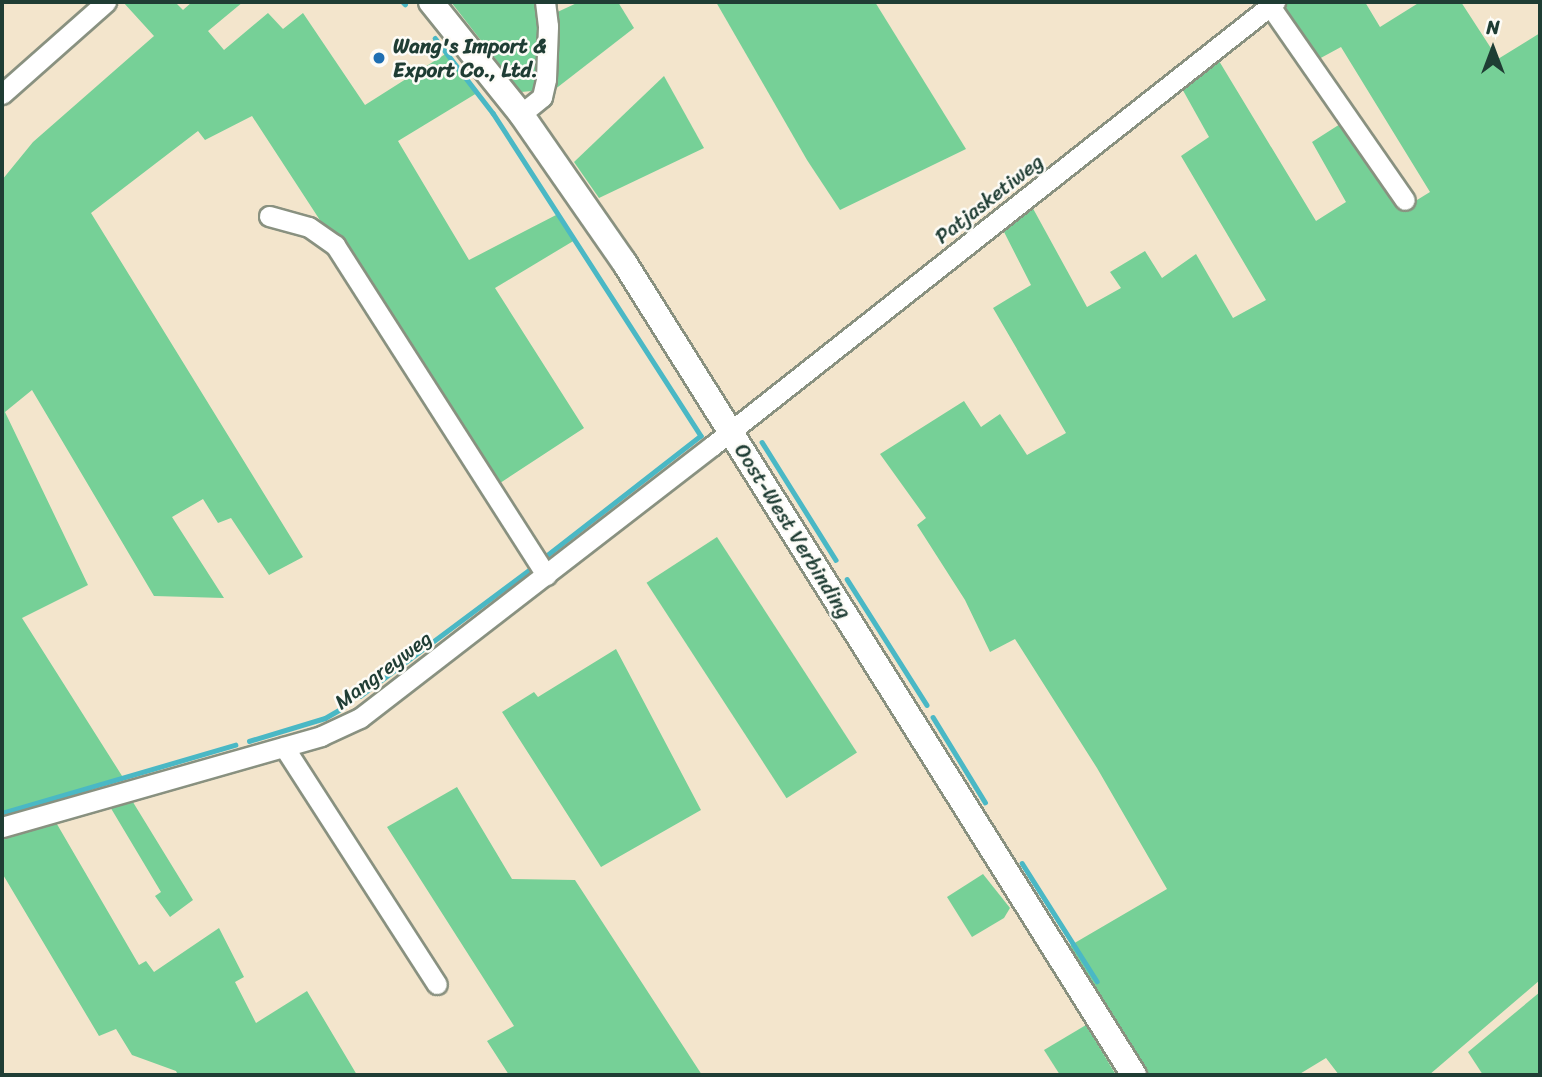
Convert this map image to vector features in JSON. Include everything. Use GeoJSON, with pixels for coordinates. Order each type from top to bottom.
{"type":"FeatureCollection","features":[{"type":"Feature","properties":{"kind":"main road","name":"Oost-West Verbinding"},"geometry":{"type":"LineString","coordinates":[[431,2],[521,114],[624,262],[1134,1075]]}},
{"type":"Feature","properties":{"kind":"street"},"geometry":{"type":"LineString","coordinates":[[2,94],[106,2]]}},
{"type":"Feature","properties":{"kind":"street"},"geometry":{"type":"LineString","coordinates":[[521,114],[542,97],[546,79],[549,37],[545,2]]}},
{"type":"Feature","properties":{"kind":"street"},"geometry":{"type":"LineString","coordinates":[[1272,4],[1405,201]]}},
{"type":"Feature","properties":{"kind":"street","name":"Patjasketiweg"},"geometry":{"type":"LineString","coordinates":[[730,430],[1272,4]]}},
{"type":"Feature","properties":{"kind":"street"},"geometry":{"type":"LineString","coordinates":[[270,216],[309,227],[335,245],[546,575]]}},
{"type":"Feature","properties":{"kind":"street","name":"Mangreyweg"},"geometry":{"type":"LineString","coordinates":[[2,827],[341,729],[360,718],[730,430]]}},
{"type":"Feature","properties":{"kind":"street"},"geometry":{"type":"LineString","coordinates":[[284,747],[437,984]]}},
{"type":"Feature","properties":{"kind":"green space"},"geometry":{"type":"Polygon","coordinates":[[[123,2],[175,2],[183,10],[192,2],[243,2],[208,31],[224,50],[268,13],[283,29],[303,13],[365,105],[447,53],[477,93],[398,141],[469,260],[558,214],[575,240],[495,288],[584,428],[494,487],[252,116],[205,140],[198,131],[91,213],[303,557],[269,575],[231,518],[218,523],[203,499],[172,517],[224,598],[154,596],[32,390],[5,412],[88,585],[22,618],[124,779],[2,813],[2,180],[33,142],[154,36],[123,2]]]}},
{"type":"Feature","properties":{"kind":"green space"},"geometry":{"type":"Polygon","coordinates":[[[451,2],[540,2],[536,86],[532,91],[521,92],[451,2]]]}},
{"type":"Feature","properties":{"kind":"green space"},"geometry":{"type":"Polygon","coordinates":[[[579,2],[618,2],[634,28],[545,97],[551,15],[579,2]]]}},
{"type":"Feature","properties":{"kind":"green space"},"geometry":{"type":"Polygon","coordinates":[[[716,2],[875,2],[966,149],[840,210],[807,160],[716,2]]]}},
{"type":"Feature","properties":{"kind":"green space"},"geometry":{"type":"Polygon","coordinates":[[[1284,2],[1365,2],[1380,27],[1420,2],[1461,2],[1498,59],[1540,33],[1540,980],[1429,1075],[1339,1075],[1326,1058],[1298,1075],[1145,1075],[1066,948],[1167,889],[1097,768],[1015,639],[990,652],[965,600],[917,525],[926,518],[880,454],[964,401],[981,427],[1000,414],[1027,455],[1066,433],[993,308],[1031,285],[1001,226],[1030,203],[1087,307],[1121,288],[1110,272],[1145,251],[1162,278],[1196,254],[1233,318],[1266,300],[1181,156],[1209,137],[1180,85],[1216,56],[1316,221],[1346,202],[1312,142],[1348,119],[1404,208],[1430,192],[1341,47],[1317,60],[1282,11],[1284,2]]]}},
{"type":"Feature","properties":{"kind":"green space"},"geometry":{"type":"Polygon","coordinates":[[[664,76],[704,148],[599,198],[574,162],[664,76]]]}},
{"type":"Feature","properties":{"kind":"green space"},"geometry":{"type":"Polygon","coordinates":[[[717,537],[857,753],[787,798],[647,583],[717,537]]]}},
{"type":"Feature","properties":{"kind":"green space"},"geometry":{"type":"Polygon","coordinates":[[[616,649],[701,810],[601,867],[502,712],[534,692],[538,697],[616,649]]]}},
{"type":"Feature","properties":{"kind":"green space"},"geometry":{"type":"Polygon","coordinates":[[[457,787],[512,879],[575,880],[702,1075],[509,1075],[487,1041],[514,1026],[387,827],[457,787]]]}},
{"type":"Feature","properties":{"kind":"green space"},"geometry":{"type":"Polygon","coordinates":[[[128,794],[193,900],[170,917],[155,896],[161,892],[106,800],[128,794]]]}},
{"type":"Feature","properties":{"kind":"green space"},"geometry":{"type":"Polygon","coordinates":[[[54,819],[139,965],[146,961],[154,972],[219,928],[244,977],[235,982],[256,1023],[307,991],[357,1075],[178,1075],[176,1071],[132,1055],[116,1029],[99,1036],[2,873],[2,832],[54,819]]]}},
{"type":"Feature","properties":{"kind":"green space"},"geometry":{"type":"Polygon","coordinates":[[[983,874],[1010,908],[1004,918],[972,937],[947,897],[983,874]]]}},
{"type":"Feature","properties":{"kind":"green space"},"geometry":{"type":"Polygon","coordinates":[[[1540,992],[1540,1075],[1483,1075],[1468,1052],[1540,992]]]}},
{"type":"Feature","properties":{"kind":"green space"},"geometry":{"type":"Polygon","coordinates":[[[1086,1025],[1116,1075],[1060,1075],[1044,1050],[1086,1025]]]}},
{"type":"Feature","properties":{"kind":"waterway"},"geometry":{"type":"LineString","coordinates":[[435,38],[493,113],[701,436],[548,555]]}},
{"type":"Feature","properties":{"kind":"waterway"},"geometry":{"type":"LineString","coordinates":[[762,442],[836,560]]}},
{"type":"Feature","properties":{"kind":"waterway"},"geometry":{"type":"LineString","coordinates":[[360,696],[529,570]]}},
{"type":"Feature","properties":{"kind":"waterway"},"geometry":{"type":"LineString","coordinates":[[847,579],[927,705]]}},
{"type":"Feature","properties":{"kind":"waterway"},"geometry":{"type":"LineString","coordinates":[[249,741],[325,718],[342,708]]}},
{"type":"Feature","properties":{"kind":"waterway"},"geometry":{"type":"LineString","coordinates":[[933,717],[985,802]]}},
{"type":"Feature","properties":{"kind":"waterway"},"geometry":{"type":"LineString","coordinates":[[2,813],[235,745]]}},
{"type":"Feature","properties":{"kind":"waterway"},"geometry":{"type":"LineString","coordinates":[[1022,863],[1097,981]]}},
{"type":"Feature","properties":{"kind":"place","name":"Wang's Import & Export Co., Ltd."},"geometry":{"type":"Point","coordinates":[379,58]}}]}
